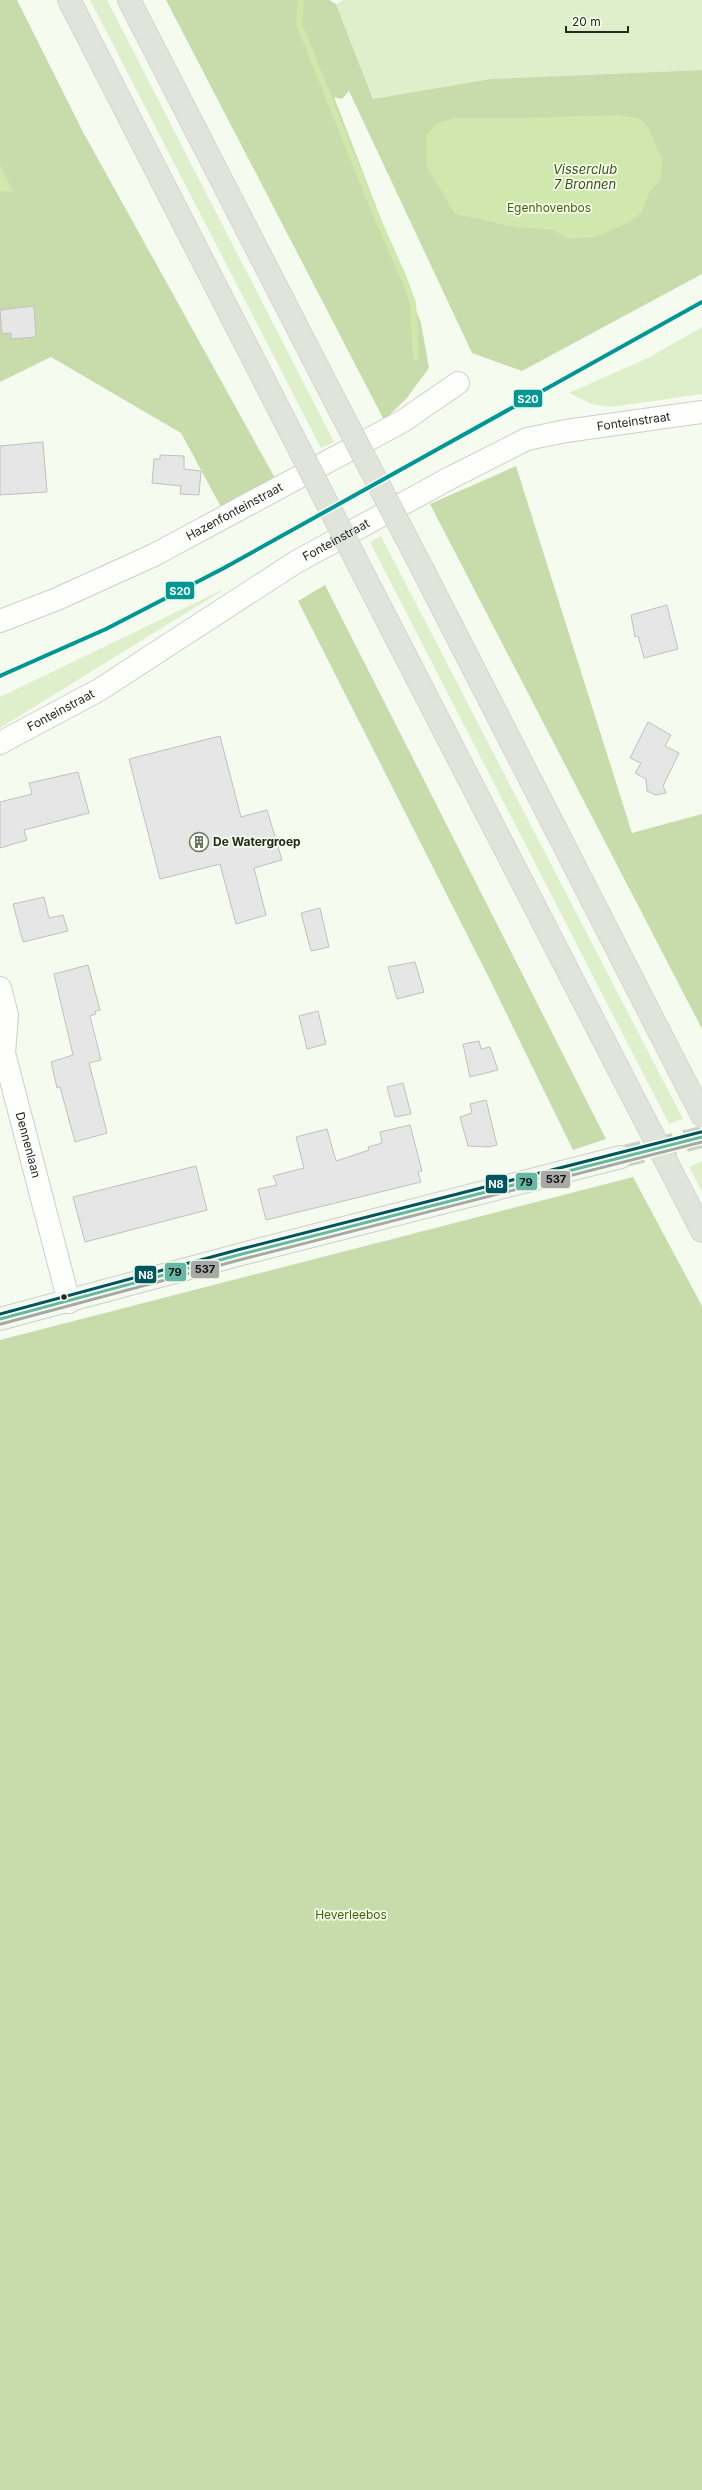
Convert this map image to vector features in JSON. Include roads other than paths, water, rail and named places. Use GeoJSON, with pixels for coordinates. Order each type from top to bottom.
{"type":"FeatureCollection","features":[{"type":"Feature","properties":{"kind":"highway"},"geometry":{"type":"LineString","coordinates":[[69,0],[702,1231]]}},
{"type":"Feature","properties":{"kind":"highway"},"geometry":{"type":"LineString","coordinates":[[129,0],[702,1115]]}},
{"type":"Feature","properties":{"kind":"street","name":"Hazenfonteinstraat"},"geometry":{"type":"LineString","coordinates":[[0,621],[57,599],[154,555],[403,421],[458,383]]}},
{"type":"Feature","properties":{"kind":"street","name":"Fonteinstraat"},"geometry":{"type":"LineString","coordinates":[[0,743],[99,690],[296,562],[450,478],[527,439],[566,431],[702,412]]}},
{"type":"Feature","properties":{"kind":"street","name":"Dennenlaan"},"geometry":{"type":"LineString","coordinates":[[0,988],[7,1015],[4,1053],[69,1302]]}},
{"type":"Feature","properties":{"kind":"street"},"geometry":{"type":"LineString","coordinates":[[0,1319],[69,1302],[242,1254],[621,1157]]}},
{"type":"Feature","properties":{"kind":"water","name":"Visserclub 7 Bronnen"},"geometry":{"type":"Polygon","coordinates":[[[619,115],[641,120],[648,128],[657,149],[663,158],[660,180],[649,193],[641,213],[628,223],[596,237],[568,239],[554,230],[515,227],[455,214],[427,167],[426,136],[436,124],[454,118],[522,118],[619,115]]]}},
{"type":"Feature","properties":{"kind":"water"},"geometry":{"type":"Polygon","coordinates":[[[0,165],[13,192],[0,191],[0,165]]]}},
{"type":"Feature","properties":{"kind":"waterway"},"geometry":{"type":"LineString","coordinates":[[301,0],[299,24],[413,303],[416,357]]}},
{"type":"Feature","properties":{"kind":"tunnel"},"geometry":{"type":"LineString","coordinates":[[621,1157],[702,1137]]}},
{"type":"Feature","properties":{"kind":"place","name":"De Watergroep"},"geometry":{"type":"Point","coordinates":[199,842]}},
{"type":"Feature","properties":{"kind":"park label","name":"Egenhovenbos"},"geometry":{"type":"Point","coordinates":[549,208]}},
{"type":"Feature","properties":{"kind":"park label","name":"Heverleebos"},"geometry":{"type":"Point","coordinates":[351,1915]}}]}
